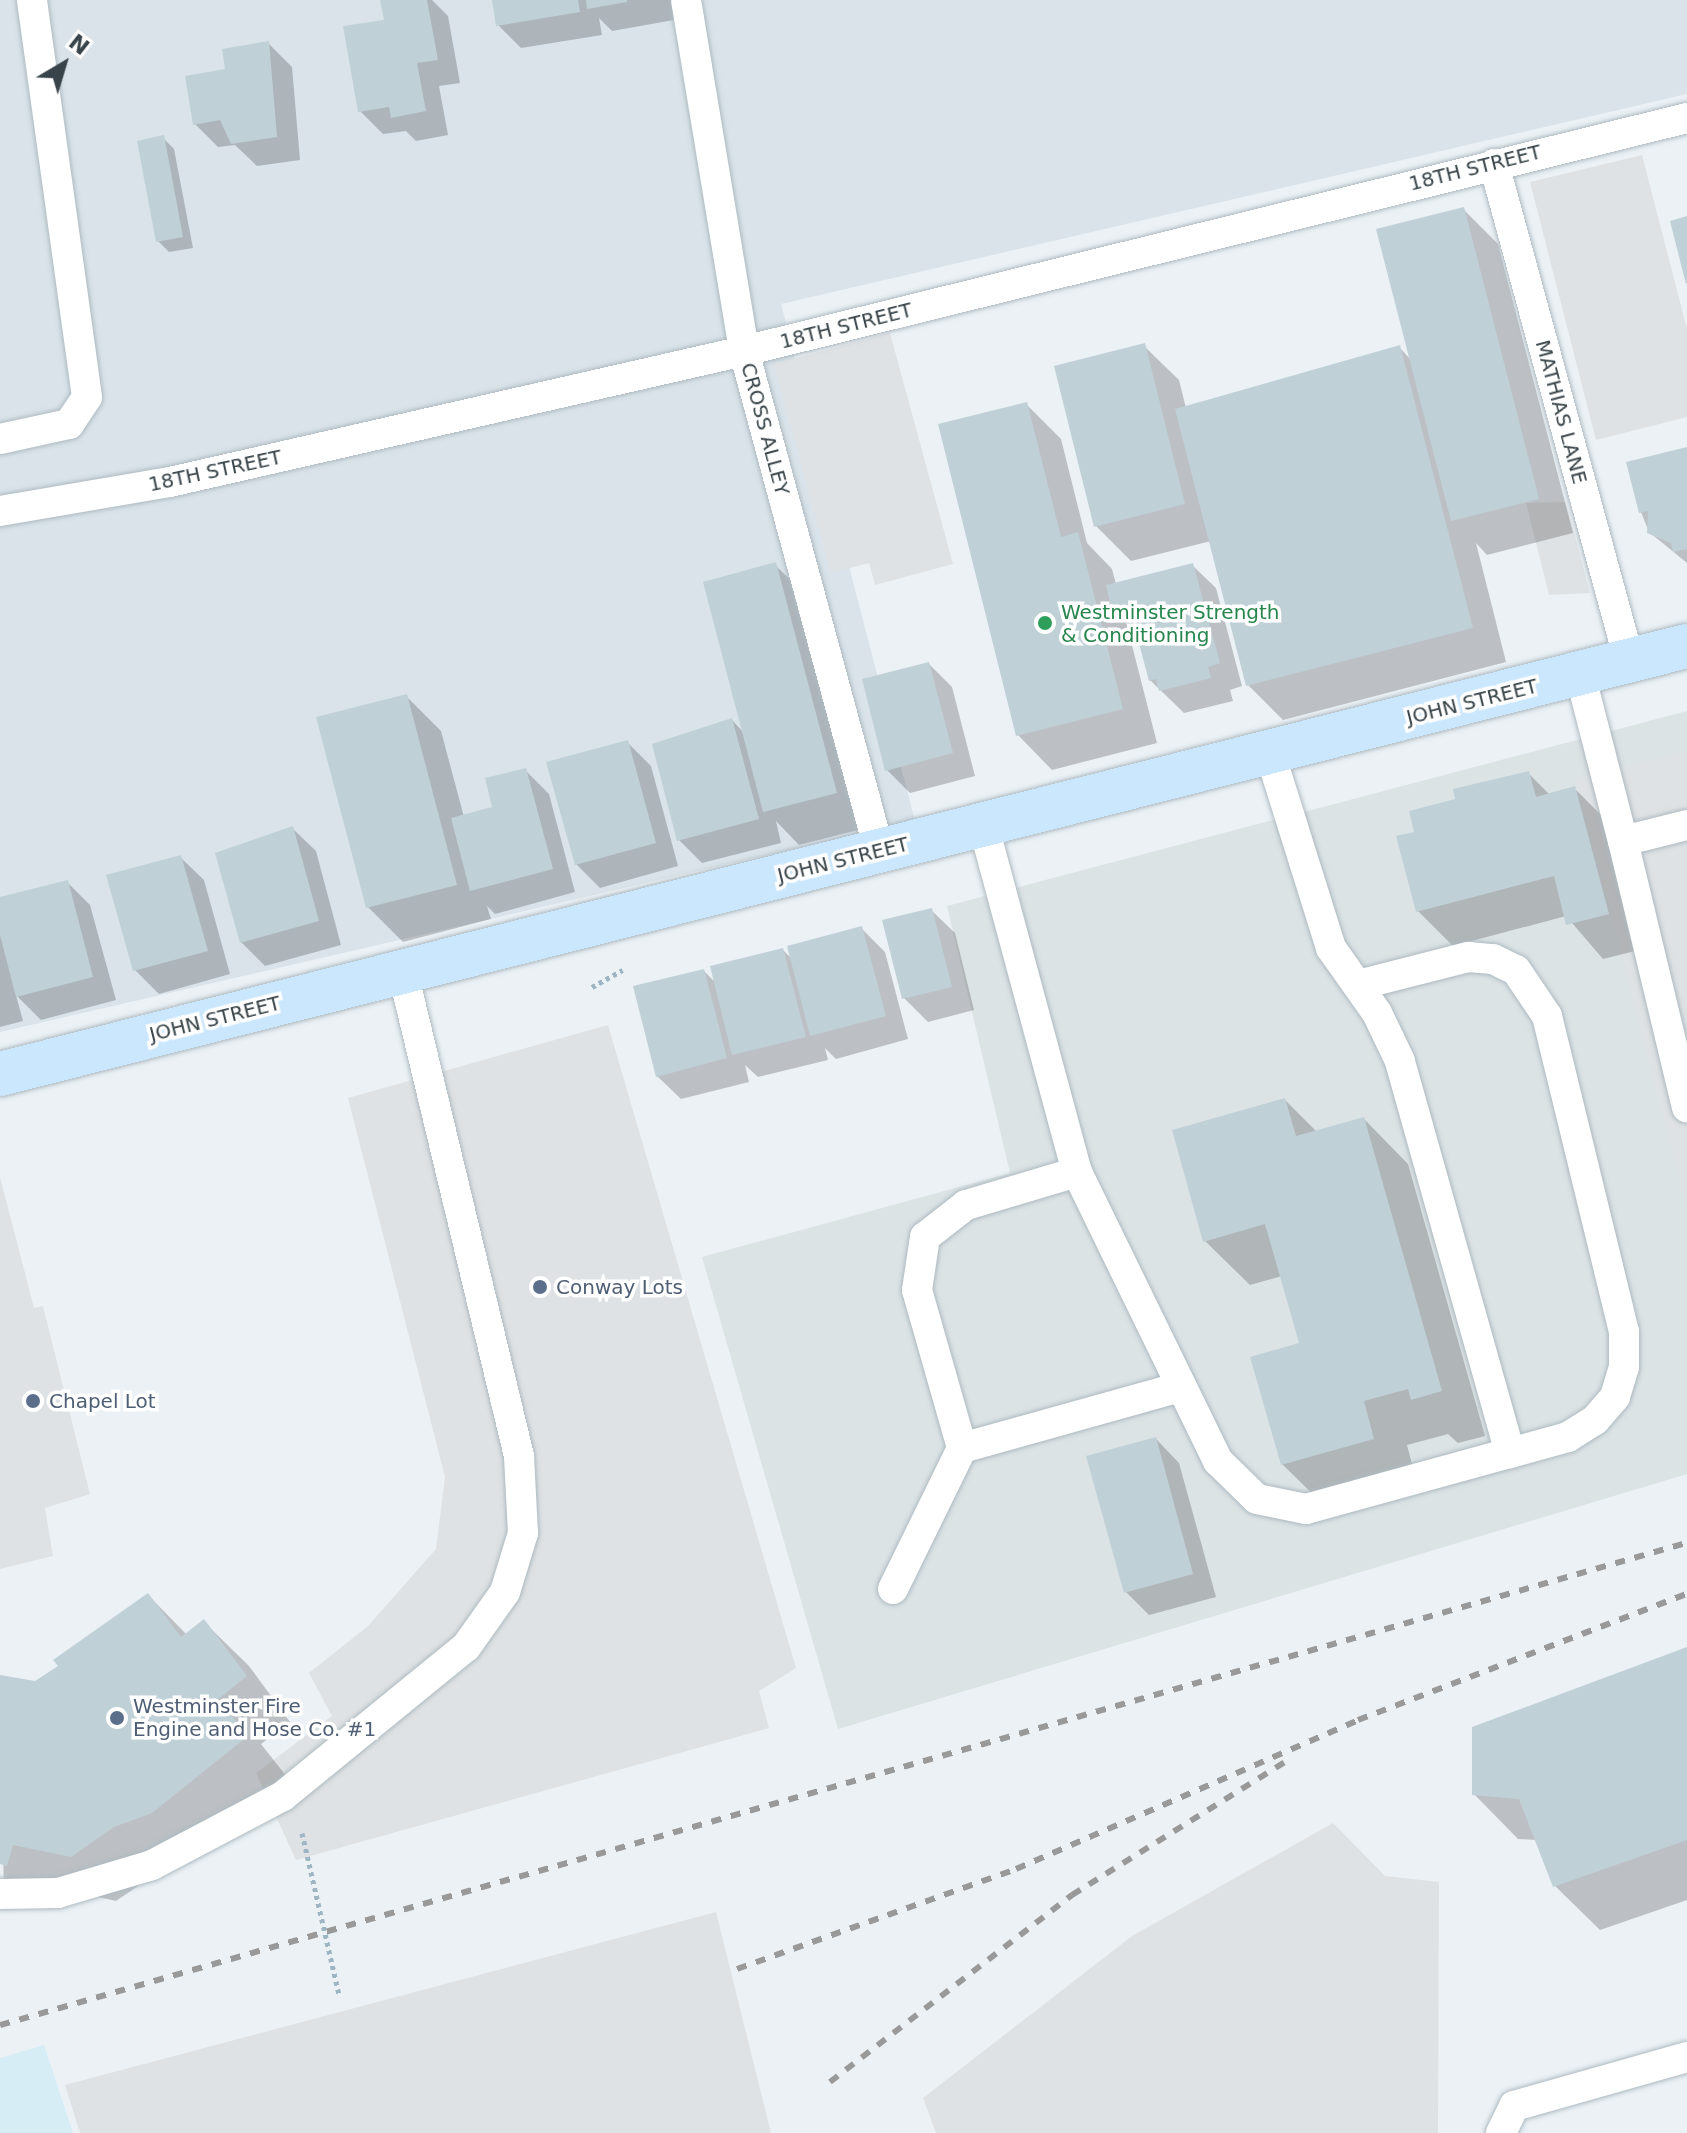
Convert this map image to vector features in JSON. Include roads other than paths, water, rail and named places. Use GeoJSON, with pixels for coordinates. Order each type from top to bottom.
{"type":"FeatureCollection","features":[{"type":"Feature","properties":{"kind":"street","name":"JOHN STREET"},"geometry":{"type":"LineString","coordinates":[[0,1074],[1687,646]]}},
{"type":"Feature","properties":{"kind":"lane"},"geometry":{"type":"LineString","coordinates":[[0,439],[69,424],[87,397],[32,0]]}},
{"type":"Feature","properties":{"kind":"lane","name":"CROSS ALLEY"},"geometry":{"type":"LineString","coordinates":[[686,0],[744,351],[879,850]]}},
{"type":"Feature","properties":{"kind":"lane","name":"18TH STREET"},"geometry":{"type":"LineString","coordinates":[[0,511],[170,482],[744,351],[1687,118]]}},
{"type":"Feature","properties":{"kind":"lane","name":"MATHIAS LANE"},"geometry":{"type":"LineString","coordinates":[[1494,164],[1629,660]]}},
{"type":"Feature","properties":{"kind":"lane"},"geometry":{"type":"LineString","coordinates":[[1580,674],[1687,1107]]}},
{"type":"Feature","properties":{"kind":"lane"},"geometry":{"type":"LineString","coordinates":[[1270,753],[1310,896],[1331,948],[1358,985],[1400,1061],[1510,1453]]}},
{"type":"Feature","properties":{"kind":"lane"},"geometry":{"type":"LineString","coordinates":[[983,824],[1077,1172],[1181,1387],[1234,1483],[1280,1508],[1306,1509],[1568,1437],[1595,1420],[1615,1397],[1624,1367],[1624,1331],[1547,1016],[1516,970],[1493,959],[1468,957],[1358,985]]}},
{"type":"Feature","properties":{"kind":"lane"},"geometry":{"type":"LineString","coordinates":[[1623,841],[1687,825]]}},
{"type":"Feature","properties":{"kind":"lane"},"geometry":{"type":"LineString","coordinates":[[0,1894],[58,1893],[152,1865],[283,1796],[466,1647],[505,1592],[523,1533],[512,1425],[403,971]]}},
{"type":"Feature","properties":{"kind":"lane"},"geometry":{"type":"LineString","coordinates":[[893,1589],[962,1448],[917,1290],[925,1237],[966,1205],[1077,1172]]}},
{"type":"Feature","properties":{"kind":"lane"},"geometry":{"type":"LineString","coordinates":[[962,1448],[1181,1387]]}},
{"type":"Feature","properties":{"kind":"lane"},"geometry":{"type":"LineString","coordinates":[[1501,2133],[1514,2106],[1687,2057]]}},
{"type":"Feature","properties":{"kind":"railway"},"geometry":{"type":"LineString","coordinates":[[0,2025],[1687,1543]]}},
{"type":"Feature","properties":{"kind":"railway"},"geometry":{"type":"LineString","coordinates":[[737,1969],[1016,1869],[1358,1720],[1687,1594]]}},
{"type":"Feature","properties":{"kind":"railway"},"geometry":{"type":"LineString","coordinates":[[830,2082],[1072,1895],[1285,1762]]}},
{"type":"Feature","properties":{"kind":"place","name":"Westminster Strength & Conditioning"},"geometry":{"type":"Point","coordinates":[1045,623]}},
{"type":"Feature","properties":{"kind":"place","name":"Conway Lots"},"geometry":{"type":"Point","coordinates":[540,1287]}},
{"type":"Feature","properties":{"kind":"place","name":"Chapel Lot"},"geometry":{"type":"Point","coordinates":[33,1401]}},
{"type":"Feature","properties":{"kind":"place","name":"Westminster Fire Engine and Hose Co. #1"},"geometry":{"type":"Point","coordinates":[117,1718]}}]}
